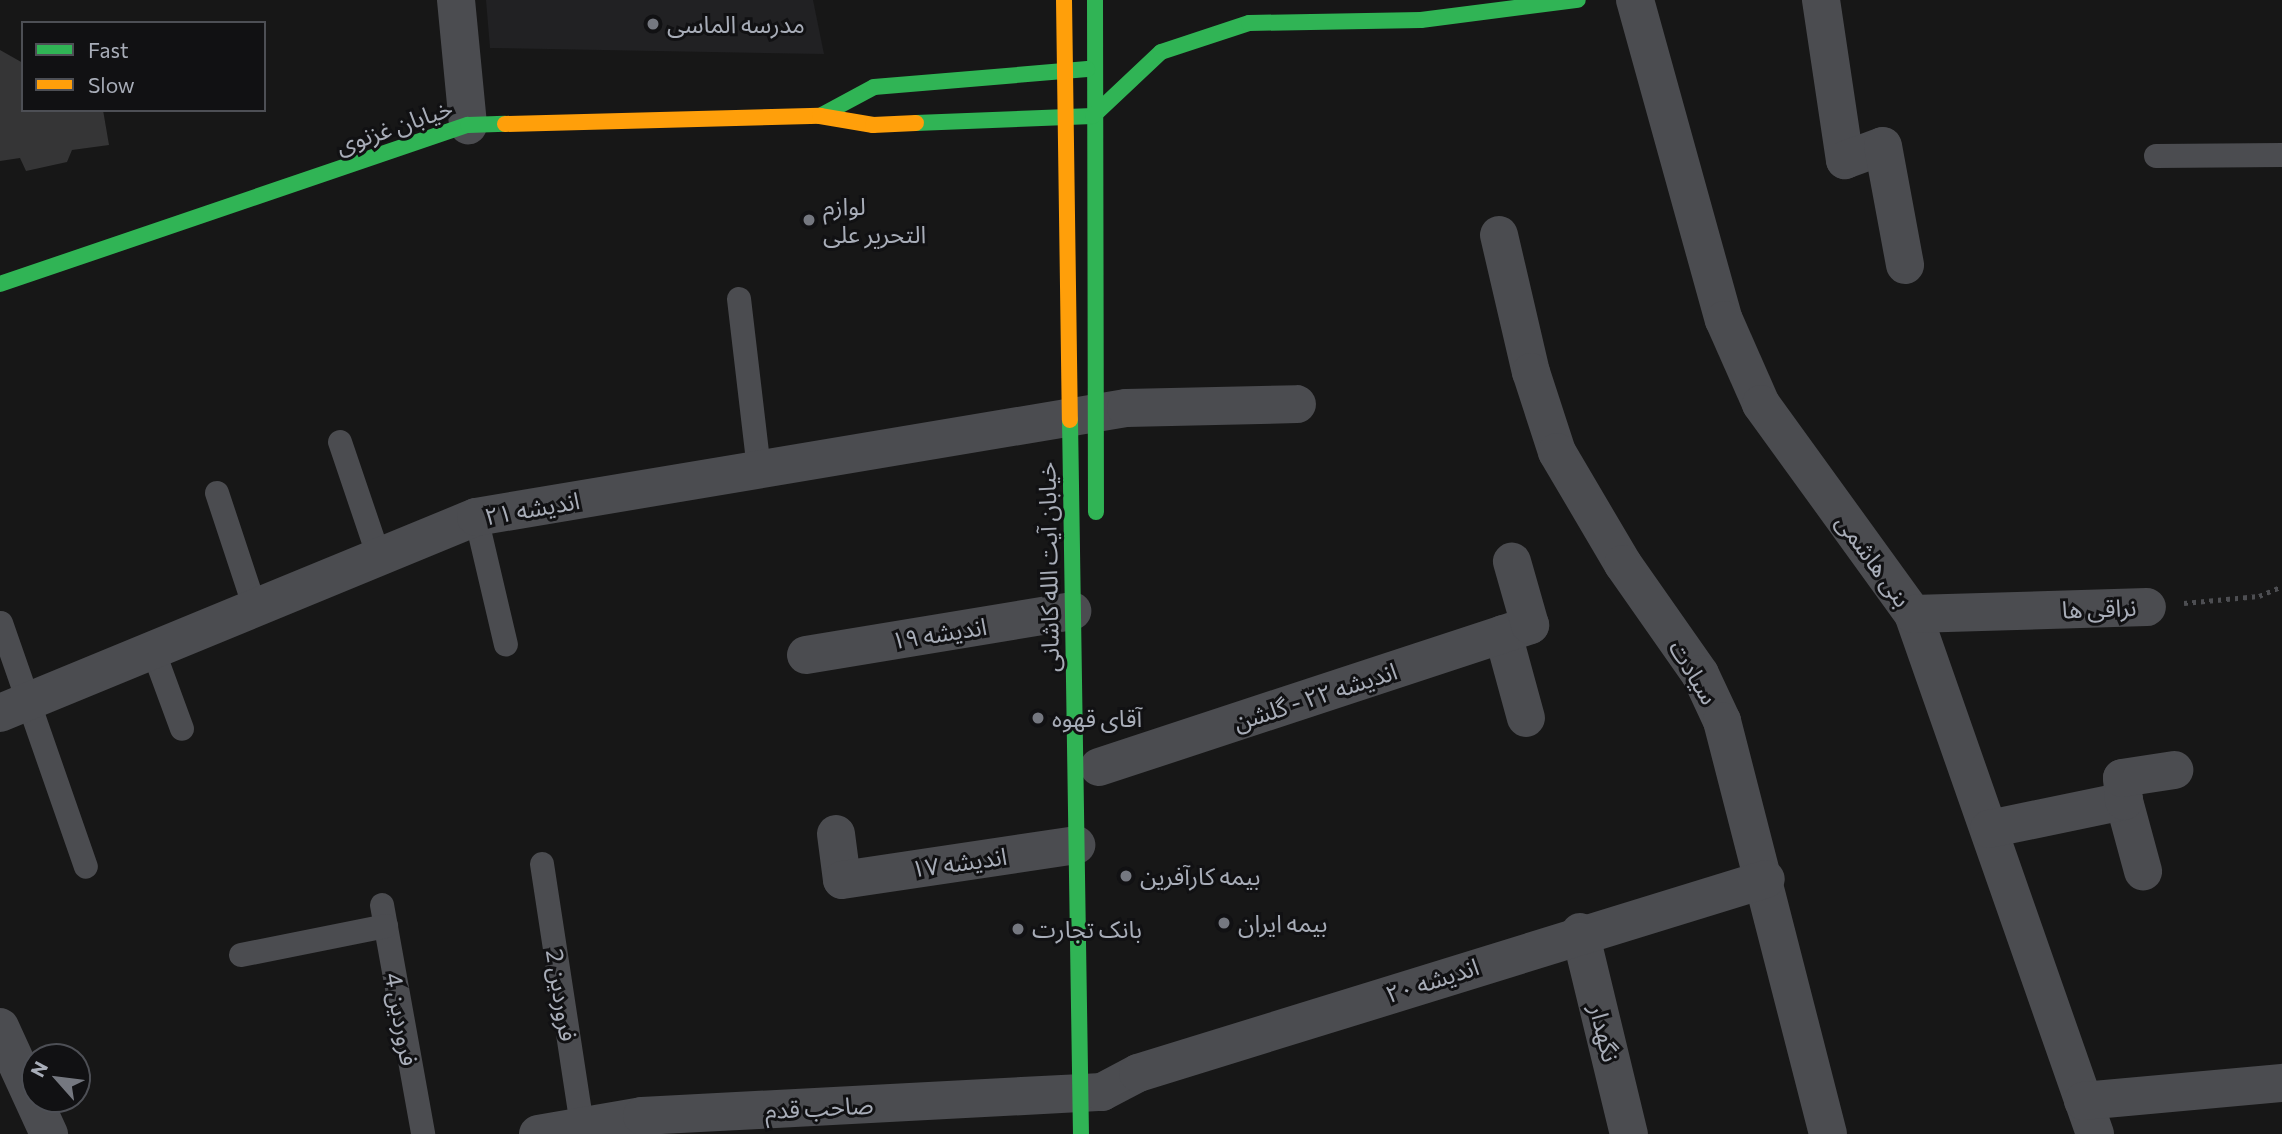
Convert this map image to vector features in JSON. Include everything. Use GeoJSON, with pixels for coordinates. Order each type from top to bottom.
{"type":"FeatureCollection","features":[{"type":"Feature","properties":{"kind":"street"},"geometry":{"type":"LineString","coordinates":[[456,0],[468,125]]}},
{"type":"Feature","properties":{"kind":"street","name":"خیابان آیت الله کاشانی"},"geometry":{"type":"LineString","coordinates":[[1064,0],[1063,118],[1082,417],[1097,537]]}},
{"type":"Feature","properties":{"kind":"street","name":"خیابان آیت الله کاشانی"},"geometry":{"type":"LineString","coordinates":[[1081,1134],[1097,1091],[1076,845],[1072,611],[1082,417],[1095,0]]}},
{"type":"Feature","properties":{"kind":"street"},"geometry":{"type":"LineString","coordinates":[[1093,116],[1161,52],[1249,23],[1421,20],[1578,0]]}},
{"type":"Feature","properties":{"kind":"street","name":"بنی هاشمی"},"geometry":{"type":"LineString","coordinates":[[1635,0],[1693,225],[1724,320],[1761,404],[1913,614],[2089,1118]]}},
{"type":"Feature","properties":{"kind":"street"},"geometry":{"type":"LineString","coordinates":[[1822,0],[1845,160],[1883,146],[1905,265]]}},
{"type":"Feature","properties":{"kind":"street"},"geometry":{"type":"LineString","coordinates":[[820,116],[874,87],[1094,68]]}},
{"type":"Feature","properties":{"kind":"street","name":"خیابان غزنوی"},"geometry":{"type":"LineString","coordinates":[[0,284],[468,125],[820,116],[873,125],[1093,116]]}},
{"type":"Feature","properties":{"kind":"street","name":"سیادت"},"geometry":{"type":"LineString","coordinates":[[1499,235],[1531,372],[1557,452],[1622,564],[1700,674],[1735,760],[1828,1134]]}},
{"type":"Feature","properties":{"kind":"street","name":"اندیشه ۲۱"},"geometry":{"type":"LineString","coordinates":[[14,707],[476,517],[1126,408],[1297,404]]}},
{"type":"Feature","properties":{"kind":"street"},"geometry":{"type":"LineString","coordinates":[[1512,562],[1526,718]]}},
{"type":"Feature","properties":{"kind":"street","name":"نراقی ها"},"geometry":{"type":"LineString","coordinates":[[1913,614],[2147,607]]}},
{"type":"Feature","properties":{"kind":"street","name":"اندیشه ۱۹"},"geometry":{"type":"LineString","coordinates":[[806,655],[1072,611]]}},
{"type":"Feature","properties":{"kind":"street","name":"اندیشه ۲۲ - گلشن"},"geometry":{"type":"LineString","coordinates":[[1099,763],[1517,629]]}},
{"type":"Feature","properties":{"kind":"street"},"geometry":{"type":"LineString","coordinates":[[2143,872],[2124,801],[2122,778],[2174,770]]}},
{"type":"Feature","properties":{"kind":"street"},"geometry":{"type":"LineString","coordinates":[[1989,829],[2124,801]]}},
{"type":"Feature","properties":{"kind":"street","name":"اندیشه ۱۷"},"geometry":{"type":"LineString","coordinates":[[836,834],[842,880],[1076,845]]}},
{"type":"Feature","properties":{"kind":"street","name":"اندیشه ۲۰"},"geometry":{"type":"LineString","coordinates":[[1097,1091],[1138,1073],[1580,932],[1766,879]]}},
{"type":"Feature","properties":{"kind":"street","name":"نگهدار"},"geometry":{"type":"LineString","coordinates":[[1580,932],[1629,1134]]}},
{"type":"Feature","properties":{"kind":"street"},"geometry":{"type":"LineString","coordinates":[[0,1027],[49,1134]]}},
{"type":"Feature","properties":{"kind":"street"},"geometry":{"type":"LineString","coordinates":[[2089,1118],[2282,1083]]}},
{"type":"Feature","properties":{"kind":"street","name":"صاحب قدم"},"geometry":{"type":"LineString","coordinates":[[538,1134],[642,1116],[1097,1091]]}},
{"type":"Feature","properties":{"kind":"lane"},"geometry":{"type":"LineString","coordinates":[[2156,156],[2282,155]]}},
{"type":"Feature","properties":{"kind":"lane"},"geometry":{"type":"LineString","coordinates":[[739,299],[759,469]]}},
{"type":"Feature","properties":{"kind":"lane"},"geometry":{"type":"LineString","coordinates":[[340,442],[379,557]]}},
{"type":"Feature","properties":{"kind":"lane"},"geometry":{"type":"LineString","coordinates":[[217,493],[256,608]]}},
{"type":"Feature","properties":{"kind":"lane"},"geometry":{"type":"LineString","coordinates":[[476,517],[506,645]]}},
{"type":"Feature","properties":{"kind":"lane"},"geometry":{"type":"LineString","coordinates":[[1,623],[14,707],[86,867]]}},
{"type":"Feature","properties":{"kind":"lane"},"geometry":{"type":"LineString","coordinates":[[153,650],[182,729]]}},
{"type":"Feature","properties":{"kind":"lane","name":"فروردین 2"},"geometry":{"type":"LineString","coordinates":[[542,864],[582,1126]]}},
{"type":"Feature","properties":{"kind":"lane","name":"فروردین 4"},"geometry":{"type":"LineString","coordinates":[[241,955],[384,916],[423,1134]]}},
{"type":"Feature","properties":{"kind":"path","name":"نراقی ها"},"geometry":{"type":"LineString","coordinates":[[2147,607],[2259,596],[2282,586]]}},
{"type":"Feature","properties":{"kind":"shaded area","name":"مدرسه الماسی"},"geometry":{"type":"Polygon","coordinates":[[[486,0],[813,0],[824,54],[490,48],[486,0]]]}},
{"type":"Feature","properties":{"kind":"building"},"geometry":{"type":"Polygon","coordinates":[[[0,50],[21,62],[21,112],[103,112],[109,145],[72,150],[67,162],[26,171],[20,158],[0,161],[0,50]]]}},
{"type":"Feature","properties":{"kind":"traffic: fast"},"geometry":{"type":"LineString","coordinates":[[1095,0],[1096,512]]}},
{"type":"Feature","properties":{"kind":"traffic: fast"},"geometry":{"type":"LineString","coordinates":[[916,123],[1093,116],[1161,52],[1249,23],[1421,20],[1578,0]]}},
{"type":"Feature","properties":{"kind":"traffic: fast"},"geometry":{"type":"LineString","coordinates":[[820,116],[874,87],[1087,69]]}},
{"type":"Feature","properties":{"kind":"traffic: fast"},"geometry":{"type":"LineString","coordinates":[[0,284],[468,125],[505,124]]}},
{"type":"Feature","properties":{"kind":"traffic: fast"},"geometry":{"type":"LineString","coordinates":[[1070,420],[1081,1134]]}},
{"type":"Feature","properties":{"kind":"traffic: slow"},"geometry":{"type":"LineString","coordinates":[[1064,0],[1070,420]]}},
{"type":"Feature","properties":{"kind":"traffic: slow"},"geometry":{"type":"LineString","coordinates":[[505,124],[820,116],[873,125],[916,123]]}},
{"type":"Feature","properties":{"kind":"place","name":"مدرسه الماسی"},"geometry":{"type":"Point","coordinates":[653,24]}},
{"type":"Feature","properties":{"kind":"place","name":"لوازم التحریر علی"},"geometry":{"type":"Point","coordinates":[809,220]}},
{"type":"Feature","properties":{"kind":"place","name":"آقای قهوه"},"geometry":{"type":"Point","coordinates":[1038,718]}},
{"type":"Feature","properties":{"kind":"place","name":"بیمه کارآفرین"},"geometry":{"type":"Point","coordinates":[1126,876]}},
{"type":"Feature","properties":{"kind":"place","name":"بیمه ایران"},"geometry":{"type":"Point","coordinates":[1224,923]}},
{"type":"Feature","properties":{"kind":"place","name":"بانک تجارت"},"geometry":{"type":"Point","coordinates":[1018,929]}}]}
